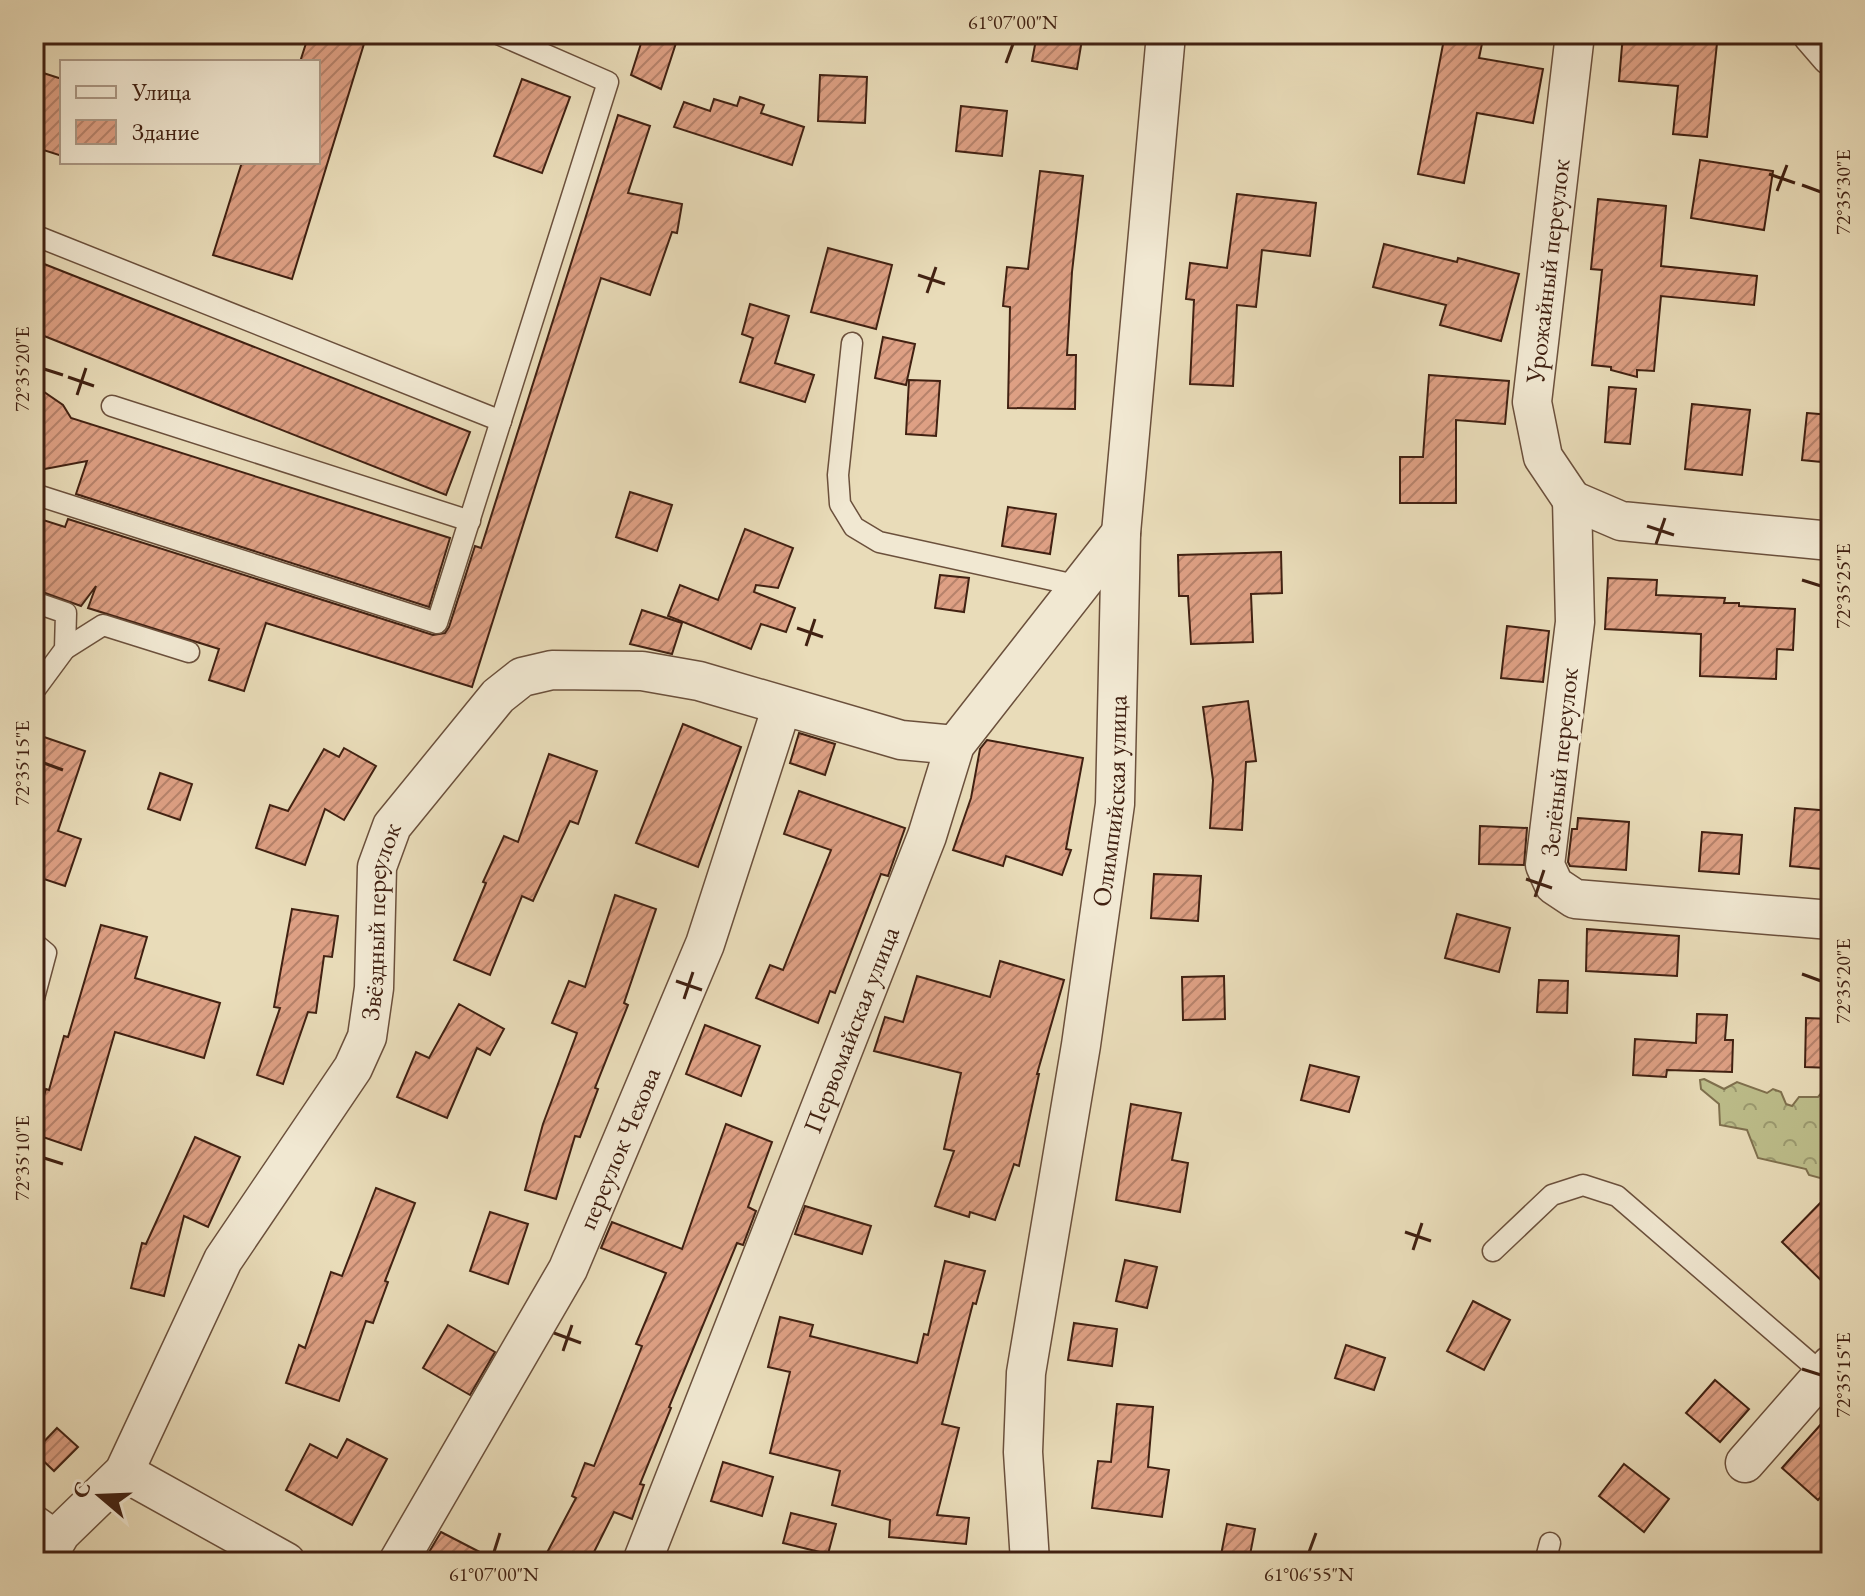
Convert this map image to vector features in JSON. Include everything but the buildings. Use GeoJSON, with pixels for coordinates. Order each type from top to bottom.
{"type":"FeatureCollection","features":[{"type":"Feature","properties":{"kind":"street","name":"Олимпийская улица"},"geometry":{"type":"LineString","coordinates":[[1030,1562],[1023,1452],[1026,1373],[1081,1045],[1115,804],[1121,533],[1166,34]]}},
{"type":"Feature","properties":{"kind":"street","name":"Урожайный переулок"},"geometry":{"type":"LineString","coordinates":[[1572,500],[1543,457],[1532,402],[1575,34]]}},
{"type":"Feature","properties":{"kind":"street"},"geometry":{"type":"LineString","coordinates":[[1812,34],[1831,56]]}},
{"type":"Feature","properties":{"kind":"street"},"geometry":{"type":"LineString","coordinates":[[1572,500],[1621,521],[1831,541]]}},
{"type":"Feature","properties":{"kind":"street","name":"Зелёный переулок"},"geometry":{"type":"LineString","coordinates":[[1572,500],[1575,622],[1545,865],[1554,885],[1575,899],[1831,920]]}},
{"type":"Feature","properties":{"kind":"street","name":"Первомайская улица"},"geometry":{"type":"LineString","coordinates":[[642,1562],[927,836],[955,745],[1121,533]]}},
{"type":"Feature","properties":{"kind":"street","name":"Звёздный переулок"},"geometry":{"type":"LineString","coordinates":[[46,1536],[124,1472],[223,1260],[353,1068],[367,1037],[374,988],[377,867],[392,826],[498,696],[522,677],[552,670],[642,671],[699,681],[901,740],[955,745]]}},
{"type":"Feature","properties":{"kind":"street","name":"переулок Чехова"},"geometry":{"type":"LineString","coordinates":[[398,1562],[568,1269],[705,944],[782,706]]}},
{"type":"Feature","properties":{"kind":"street"},"geometry":{"type":"LineString","coordinates":[[1745,1463],[1827,1369]]}},
{"type":"Feature","properties":{"kind":"street"},"geometry":{"type":"LineString","coordinates":[[124,1472],[286,1562]]}},
{"type":"Feature","properties":{"kind":"lane"},"geometry":{"type":"LineString","coordinates":[[34,494],[437,623],[608,82],[498,34]]}},
{"type":"Feature","properties":{"kind":"lane"},"geometry":{"type":"LineString","coordinates":[[34,235],[501,421]]}},
{"type":"Feature","properties":{"kind":"lane"},"geometry":{"type":"LineString","coordinates":[[852,343],[838,475],[840,504],[854,527],[879,542],[1080,586]]}},
{"type":"Feature","properties":{"kind":"lane"},"geometry":{"type":"LineString","coordinates":[[112,406],[470,521]]}},
{"type":"Feature","properties":{"kind":"lane"},"geometry":{"type":"LineString","coordinates":[[34,602],[66,613],[65,649]]}},
{"type":"Feature","properties":{"kind":"lane"},"geometry":{"type":"LineString","coordinates":[[34,691],[65,649],[103,625],[189,652]]}},
{"type":"Feature","properties":{"kind":"lane"},"geometry":{"type":"LineString","coordinates":[[34,943],[46,953],[34,998]]}},
{"type":"Feature","properties":{"kind":"lane"},"geometry":{"type":"LineString","coordinates":[[1493,1251],[1552,1195],[1583,1185],[1617,1196],[1827,1369]]}},
{"type":"Feature","properties":{"kind":"green space"},"geometry":{"type":"Polygon","coordinates":[[[1700,1080],[1724,1089],[1737,1082],[1767,1093],[1773,1089],[1781,1092],[1786,1104],[1792,1106],[1799,1097],[1818,1097],[1831,1082],[1831,1181],[1809,1175],[1806,1169],[1758,1158],[1747,1130],[1720,1125],[1719,1104],[1701,1089],[1700,1080]]]}}]}
